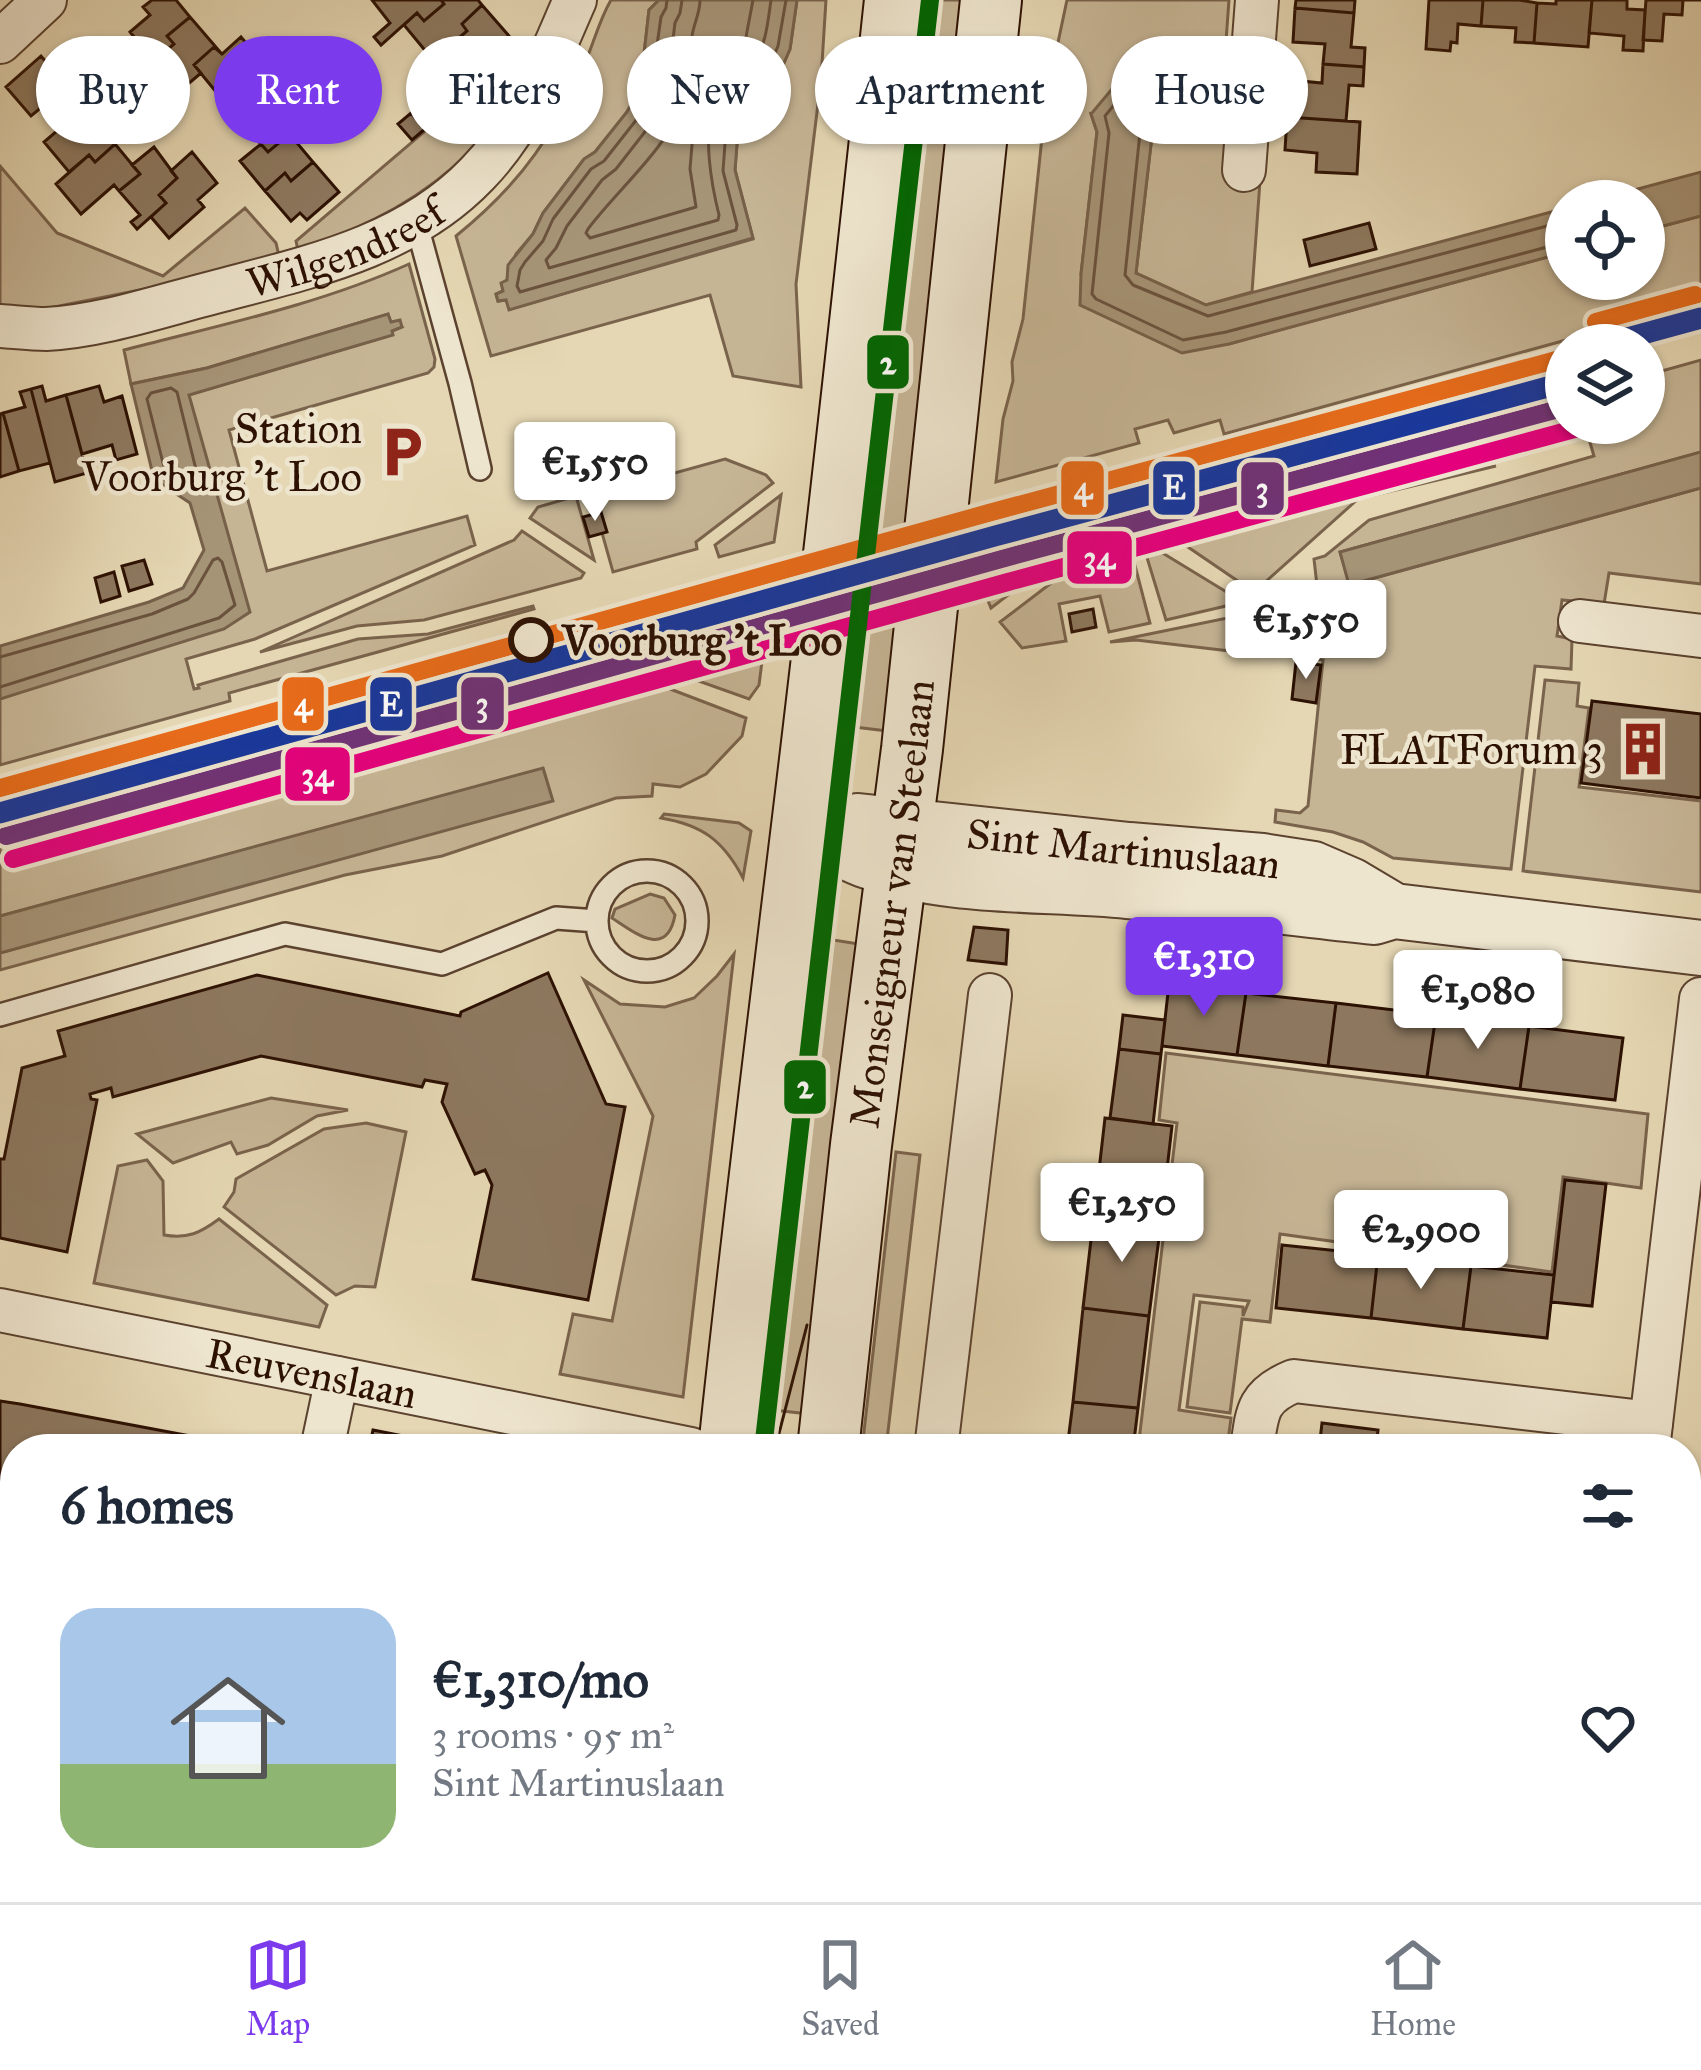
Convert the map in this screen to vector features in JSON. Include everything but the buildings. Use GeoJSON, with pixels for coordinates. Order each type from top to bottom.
{"type":"FeatureCollection","features":[{"type":"Feature","properties":{"kind":"main road"},"geometry":{"type":"LineString","coordinates":[[731,1434],[895,0]]}},
{"type":"Feature","properties":{"kind":"main road","name":"Monseigneur van Steelaan"},"geometry":{"type":"LineString","coordinates":[[830,1434],[915,727],[991,0]]}},
{"type":"Feature","properties":{"kind":"street"},"geometry":{"type":"LineString","coordinates":[[0,42],[45,0]]}},
{"type":"Feature","properties":{"kind":"street","name":"Wilgendreef"},"geometry":{"type":"LineString","coordinates":[[0,326],[44,329],[172,304],[326,264],[416,222],[447,202],[502,147],[524,111],[575,0]]}},
{"type":"Feature","properties":{"kind":"street"},"geometry":{"type":"LineString","coordinates":[[1244,170],[1257,0]]}},
{"type":"Feature","properties":{"kind":"street"},"geometry":{"type":"LineString","coordinates":[[1580,621],[1701,636]]}},
{"type":"Feature","properties":{"kind":"street","name":"Sint Martinuslaan"},"geometry":{"type":"LineString","coordinates":[[801,824],[832,846],[898,848],[978,881],[1125,890],[1374,917],[1394,911],[1701,948]]}},
{"type":"Feature","properties":{"kind":"street"},"geometry":{"type":"LineString","coordinates":[[938,1434],[990,995]]}},
{"type":"Feature","properties":{"kind":"street"},"geometry":{"type":"LineString","coordinates":[[1649,1434],[1701,999]]}},
{"type":"Feature","properties":{"kind":"street","name":"Reuvenslaan"},"geometry":{"type":"LineString","coordinates":[[0,1310],[616,1434]]}},
{"type":"Feature","properties":{"kind":"street"},"geometry":{"type":"LineString","coordinates":[[325,1434],[337,1378]]}},
{"type":"Feature","properties":{"kind":"street"},"geometry":{"type":"LineString","coordinates":[[1254,1434],[1264,1399],[1294,1381],[1636,1434]]}},
{"type":"Feature","properties":{"kind":"lane"},"geometry":{"type":"LineString","coordinates":[[416,222],[480,469]]}},
{"type":"Feature","properties":{"kind":"lane"},"geometry":{"type":"LineString","coordinates":[[643,871],[674,878],[694,901],[697,916],[696,932],[680,959],[648,971],[615,960],[604,946],[597,922],[603,896],[614,883],[643,871]]}},
{"type":"Feature","properties":{"kind":"lane"},"geometry":{"type":"LineString","coordinates":[[0,1015],[285,934],[442,964],[556,918],[597,922]]}},
{"type":"Feature","properties":{"kind":"shaded area"},"geometry":{"type":"Polygon","coordinates":[[[611,0],[659,0],[649,10],[646,36],[627,36],[627,112],[603,142],[603,36],[595,36],[611,0]]]}},
{"type":"Feature","properties":{"kind":"shaded area"},"geometry":{"type":"Polygon","coordinates":[[[797,0],[826,0],[824,36],[815,36],[815,128],[796,284],[801,387],[733,376],[710,295],[491,356],[456,236],[501,195],[542,144],[601,144],[584,159],[516,254],[503,291],[496,294],[510,309],[753,239],[735,170],[737,144],[791,144],[791,42],[797,0]]]}},
{"type":"Feature","properties":{"kind":"shaded area"},"geometry":{"type":"Polygon","coordinates":[[[909,0],[979,0],[975,36],[905,36],[909,0]]]}},
{"type":"Feature","properties":{"kind":"shaded area"},"geometry":{"type":"Polygon","coordinates":[[[1067,0],[1229,0],[1226,36],[1111,36],[1111,121],[1091,114],[1097,132],[1081,274],[1229,344],[1545,258],[1545,300],[1665,300],[1665,225],[1701,216],[1701,303],[1625,324],[1545,324],[1545,346],[1224,434],[1220,420],[1174,433],[1168,420],[1135,429],[1139,443],[996,482],[1012,362],[1023,319],[1041,144],[1087,144],[1087,36],[1059,36],[1067,0]]]}},
{"type":"Feature","properties":{"kind":"shaded area"},"geometry":{"type":"Polygon","coordinates":[[[410,144],[476,144],[432,184],[390,211],[298,250],[296,241],[410,144]]]}},
{"type":"Feature","properties":{"kind":"shaded area"},"geometry":{"type":"Polygon","coordinates":[[[895,144],[963,144],[896,732],[837,725],[895,144]]]}},
{"type":"Feature","properties":{"kind":"shaded area"},"geometry":{"type":"Polygon","coordinates":[[[1151,144],[1248,144],[1260,181],[1252,292],[1206,305],[1136,273],[1151,144]]]}},
{"type":"Feature","properties":{"kind":"shaded area"},"geometry":{"type":"Polygon","coordinates":[[[0,166],[57,233],[163,276],[245,208],[276,243],[279,256],[165,285],[0,315],[0,166]]]}},
{"type":"Feature","properties":{"kind":"shaded area"},"geometry":{"type":"Polygon","coordinates":[[[409,264],[435,359],[428,373],[229,430],[267,571],[467,516],[475,545],[255,639],[186,659],[194,689],[358,639],[428,634],[534,609],[229,693],[230,701],[0,765],[0,699],[249,612],[188,395],[392,335],[401,327],[391,323],[388,314],[207,368],[131,384],[124,350],[304,303],[409,264]]]}},
{"type":"Feature","properties":{"kind":"shaded area"},"geometry":{"type":"Polygon","coordinates":[[[1701,360],[1701,452],[1340,552],[1350,585],[1701,488],[1701,584],[1609,573],[1604,604],[1562,600],[1557,636],[1572,639],[1571,669],[1535,666],[1511,869],[1393,858],[1333,832],[1275,822],[1276,810],[1300,813],[1308,806],[1323,660],[1264,653],[1262,628],[1321,621],[1314,559],[1325,556],[1369,520],[1594,456],[1590,444],[1665,444],[1665,370],[1701,360]]]}},
{"type":"Feature","properties":{"kind":"shaded area"},"geometry":{"type":"Polygon","coordinates":[[[1545,403],[1545,440],[1414,465],[1206,521],[1204,510],[1242,499],[1239,485],[1545,403]]]}},
{"type":"Feature","properties":{"kind":"shaded area"},"geometry":{"type":"Polygon","coordinates":[[[725,459],[766,475],[773,483],[696,542],[697,549],[613,572],[595,495],[725,459]]]}},
{"type":"Feature","properties":{"kind":"shaded area"},"geometry":{"type":"Polygon","coordinates":[[[1496,466],[1358,499],[1254,592],[1185,545],[1414,480],[1496,466]]]}},
{"type":"Feature","properties":{"kind":"shaded area"},"geometry":{"type":"Polygon","coordinates":[[[781,495],[774,542],[719,557],[715,545],[781,495]]]}},
{"type":"Feature","properties":{"kind":"shaded area"},"geometry":{"type":"Polygon","coordinates":[[[576,496],[594,560],[530,518],[538,507],[576,496]]]}},
{"type":"Feature","properties":{"kind":"shaded area"},"geometry":{"type":"Polygon","coordinates":[[[522,531],[584,573],[581,578],[424,620],[357,626],[260,652],[514,540],[522,531]]]}},
{"type":"Feature","properties":{"kind":"shaded area"},"geometry":{"type":"Polygon","coordinates":[[[1156,549],[1243,602],[1166,620],[1145,551],[1156,549]]]}},
{"type":"Feature","properties":{"kind":"shaded area"},"geometry":{"type":"Polygon","coordinates":[[[1063,553],[991,608],[984,591],[986,569],[1063,553]]]}},
{"type":"Feature","properties":{"kind":"shaded area"},"geometry":{"type":"Polygon","coordinates":[[[1132,554],[1150,623],[1109,632],[1100,596],[1059,604],[1066,641],[1022,648],[1000,622],[1067,571],[1132,554]]]}},
{"type":"Feature","properties":{"kind":"shaded area"},"geometry":{"type":"Polygon","coordinates":[[[1242,615],[1247,653],[1136,640],[1110,642],[1242,615]]]}},
{"type":"Feature","properties":{"kind":"shaded area"},"geometry":{"type":"Polygon","coordinates":[[[766,630],[759,685],[749,699],[665,669],[662,659],[766,630]]]}},
{"type":"Feature","properties":{"kind":"shaded area"},"geometry":{"type":"Polygon","coordinates":[[[644,679],[746,718],[742,736],[706,774],[680,787],[653,784],[652,796],[616,798],[442,856],[345,875],[0,970],[0,953],[552,800],[543,769],[0,916],[0,834],[190,780],[193,787],[500,702],[506,722],[644,679]]]}},
{"type":"Feature","properties":{"kind":"shaded area"},"geometry":{"type":"Polygon","coordinates":[[[1545,680],[1579,683],[1577,706],[1589,708],[1579,787],[1701,801],[1701,892],[1523,871],[1545,680]]]}},
{"type":"Feature","properties":{"kind":"shaded area"},"geometry":{"type":"Polygon","coordinates":[[[664,814],[739,823],[751,831],[743,878],[710,836],[661,818],[664,814]]]}},
{"type":"Feature","properties":{"kind":"shaded area"},"geometry":{"type":"Polygon","coordinates":[[[650,894],[664,898],[675,915],[671,928],[658,939],[640,935],[612,918],[615,909],[650,894]]]}},
{"type":"Feature","properties":{"kind":"shaded area"},"geometry":{"type":"Polygon","coordinates":[[[814,937],[859,944],[818,1415],[747,1407],[814,937]]]}},
{"type":"Feature","properties":{"kind":"shaded area"},"geometry":{"type":"Polygon","coordinates":[[[734,954],[683,1397],[560,1374],[573,1314],[612,1321],[653,1116],[584,980],[620,1004],[665,1007],[694,998],[734,954]]]}},
{"type":"Feature","properties":{"kind":"shaded area"},"geometry":{"type":"Polygon","coordinates":[[[1166,1053],[1648,1114],[1641,1188],[1563,1177],[1552,1272],[1280,1234],[1270,1322],[1242,1319],[1230,1413],[1187,1407],[1200,1302],[1243,1307],[1243,1316],[1249,1301],[1194,1295],[1179,1410],[1231,1418],[1229,1434],[1140,1434],[1177,1123],[1159,1120],[1166,1053]]]}},
{"type":"Feature","properties":{"kind":"shaded area"},"geometry":{"type":"Polygon","coordinates":[[[271,1098],[348,1110],[317,1116],[268,1145],[237,1154],[231,1142],[173,1163],[137,1134],[271,1098]]]}},
{"type":"Feature","properties":{"kind":"shaded area"},"geometry":{"type":"Polygon","coordinates":[[[366,1123],[406,1132],[375,1287],[355,1286],[336,1295],[224,1207],[236,1179],[324,1129],[366,1123]]]}},
{"type":"Feature","properties":{"kind":"shaded area"},"geometry":{"type":"Polygon","coordinates":[[[896,1152],[920,1155],[888,1434],[864,1434],[896,1152]]]}},
{"type":"Feature","properties":{"kind":"shaded area"},"geometry":{"type":"Polygon","coordinates":[[[147,1160],[163,1181],[164,1235],[193,1234],[219,1219],[327,1305],[319,1327],[94,1283],[118,1166],[147,1160]]]}},
{"type":"Feature","properties":{"kind":"water"},"geometry":{"type":"Polygon","coordinates":[[[659,0],[797,0],[791,42],[791,36],[646,36],[649,10],[659,0]]]}},
{"type":"Feature","properties":{"kind":"water"},"geometry":{"type":"Polygon","coordinates":[[[1111,90],[1111,144],[1151,144],[1136,273],[1206,305],[1545,214],[1545,258],[1182,353],[1080,305],[1097,132],[1091,114],[1111,90]]]}},
{"type":"Feature","properties":{"kind":"water"},"geometry":{"type":"Polygon","coordinates":[[[627,112],[627,144],[737,144],[735,170],[753,238],[509,310],[506,300],[498,301],[496,294],[503,291],[508,265],[584,159],[627,112]]]}},
{"type":"Feature","properties":{"kind":"water"},"geometry":{"type":"Polygon","coordinates":[[[1701,172],[1701,216],[1665,225],[1665,182],[1701,172]]]}},
{"type":"Feature","properties":{"kind":"water"},"geometry":{"type":"Polygon","coordinates":[[[388,314],[391,322],[400,320],[402,327],[392,331],[393,335],[189,395],[250,612],[224,629],[0,699],[0,646],[183,588],[204,550],[190,503],[154,479],[131,384],[207,368],[388,314]]]}},
{"type":"Feature","properties":{"kind":"water"},"geometry":{"type":"Polygon","coordinates":[[[1701,452],[1701,488],[1349,585],[1340,552],[1701,452]]]}},
{"type":"Feature","properties":{"kind":"water"},"geometry":{"type":"Polygon","coordinates":[[[543,768],[553,801],[0,953],[0,916],[543,768]]]}},
{"type":"Feature","properties":{"kind":"tram line","name":"3"},"geometry":{"type":"LineString","coordinates":[[6,836],[1545,413]]}},
{"type":"Feature","properties":{"kind":"tram line"},"geometry":{"type":"LineString","coordinates":[[779,1434],[807,1325]]}},
{"type":"Feature","properties":{"kind":"transit line","name":"2"},"geometry":{"type":"LineString","coordinates":[[765,1434],[930,0]]}},
{"type":"Feature","properties":{"kind":"transit line","name":"4"},"geometry":{"type":"LineString","coordinates":[[1596,322],[1695,295]]}},
{"type":"Feature","properties":{"kind":"transit line","name":"E"},"geometry":{"type":"LineString","coordinates":[[1665,328],[1701,318]]}},
{"type":"Feature","properties":{"kind":"transit line","name":"4"},"geometry":{"type":"LineString","coordinates":[[0,788],[1545,363]]}},
{"type":"Feature","properties":{"kind":"transit line","name":"E"},"geometry":{"type":"LineString","coordinates":[[0,813],[1545,388]]}},
{"type":"Feature","properties":{"kind":"transit line","name":"34"},"geometry":{"type":"LineString","coordinates":[[13,859],[1545,437]]}},
{"type":"Feature","properties":{"kind":"place","name":"Station Voorburg 't Loo"},"geometry":{"type":"Point","coordinates":[402,452]}},
{"type":"Feature","properties":{"kind":"place","name":"Voorburg 't Loo"},"geometry":{"type":"Point","coordinates":[531,640]}},
{"type":"Feature","properties":{"kind":"place","name":"FLATForum 3"},"geometry":{"type":"Point","coordinates":[1643,749]}}]}
